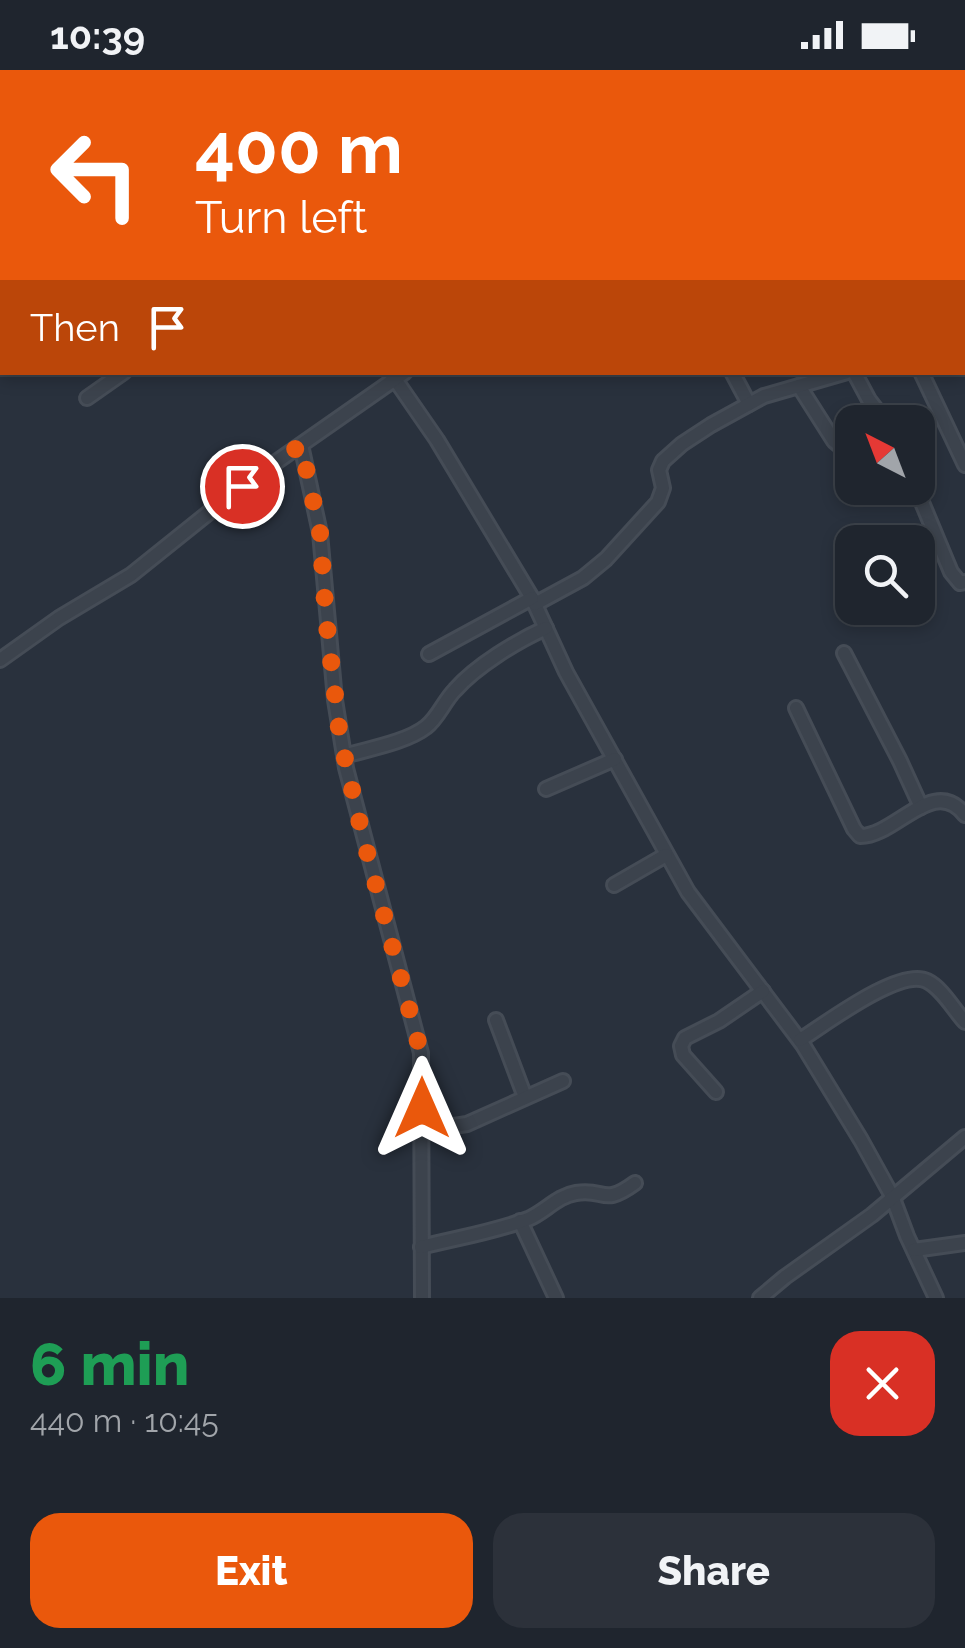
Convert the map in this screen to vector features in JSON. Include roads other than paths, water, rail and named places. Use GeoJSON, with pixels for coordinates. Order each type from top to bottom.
{"type":"FeatureCollection","features":[{"type":"Feature","properties":{"kind":"street"},"geometry":{"type":"LineString","coordinates":[[87,398],[120,375]]}},
{"type":"Feature","properties":{"kind":"street"},"geometry":{"type":"LineString","coordinates":[[0,660],[131,574],[242,486],[396,375],[533,601],[566,672],[688,892],[800,1040],[861,1140],[892,1196],[936,1298]]}},
{"type":"Feature","properties":{"kind":"street"},"geometry":{"type":"LineString","coordinates":[[734,375],[748,404]]}},
{"type":"Feature","properties":{"kind":"street"},"geometry":{"type":"LineString","coordinates":[[428,654],[568,587],[594,570],[658,502],[663,488],[663,461],[682,444],[748,404],[780,390],[840,375]]}},
{"type":"Feature","properties":{"kind":"street"},"geometry":{"type":"LineString","coordinates":[[853,375],[873,405]]}},
{"type":"Feature","properties":{"kind":"street"},"geometry":{"type":"LineString","coordinates":[[921,375],[965,465]]}},
{"type":"Feature","properties":{"kind":"street"},"geometry":{"type":"LineString","coordinates":[[799,386],[835,442]]}},
{"type":"Feature","properties":{"kind":"street"},"geometry":{"type":"LineString","coordinates":[[301,445],[320,532],[326,618],[344,756],[421,1053],[422,1298]]}},
{"type":"Feature","properties":{"kind":"street"},"geometry":{"type":"LineString","coordinates":[[923,505],[951,572],[960,583],[965,582]]}},
{"type":"Feature","properties":{"kind":"street"},"geometry":{"type":"LineString","coordinates":[[344,756],[410,736],[428,726],[465,680],[516,642],[546,628]]}},
{"type":"Feature","properties":{"kind":"street"},"geometry":{"type":"LineString","coordinates":[[844,654],[921,806]]}},
{"type":"Feature","properties":{"kind":"street"},"geometry":{"type":"LineString","coordinates":[[796,708],[860,836],[876,833],[921,806],[948,800],[963,805]]}},
{"type":"Feature","properties":{"kind":"street"},"geometry":{"type":"LineString","coordinates":[[546,789],[615,759]]}},
{"type":"Feature","properties":{"kind":"street"},"geometry":{"type":"LineString","coordinates":[[614,885],[666,855]]}},
{"type":"Feature","properties":{"kind":"street"},"geometry":{"type":"LineString","coordinates":[[800,1040],[893,984],[915,978],[935,987],[965,1022]]}},
{"type":"Feature","properties":{"kind":"street"},"geometry":{"type":"LineString","coordinates":[[716,1092],[683,1055],[681,1046],[685,1038],[763,991]]}},
{"type":"Feature","properties":{"kind":"street"},"geometry":{"type":"LineString","coordinates":[[496,1020],[525,1097]]}},
{"type":"Feature","properties":{"kind":"street"},"geometry":{"type":"LineString","coordinates":[[422,1131],[467,1124],[563,1081]]}},
{"type":"Feature","properties":{"kind":"street"},"geometry":{"type":"LineString","coordinates":[[760,1298],[872,1215],[965,1137]]}},
{"type":"Feature","properties":{"kind":"street"},"geometry":{"type":"LineString","coordinates":[[421,1247],[520,1221],[575,1193],[610,1197],[635,1183]]}},
{"type":"Feature","properties":{"kind":"street"},"geometry":{"type":"LineString","coordinates":[[520,1221],[556,1298]]}},
{"type":"Feature","properties":{"kind":"street"},"geometry":{"type":"LineString","coordinates":[[914,1250],[965,1243]]}}]}
